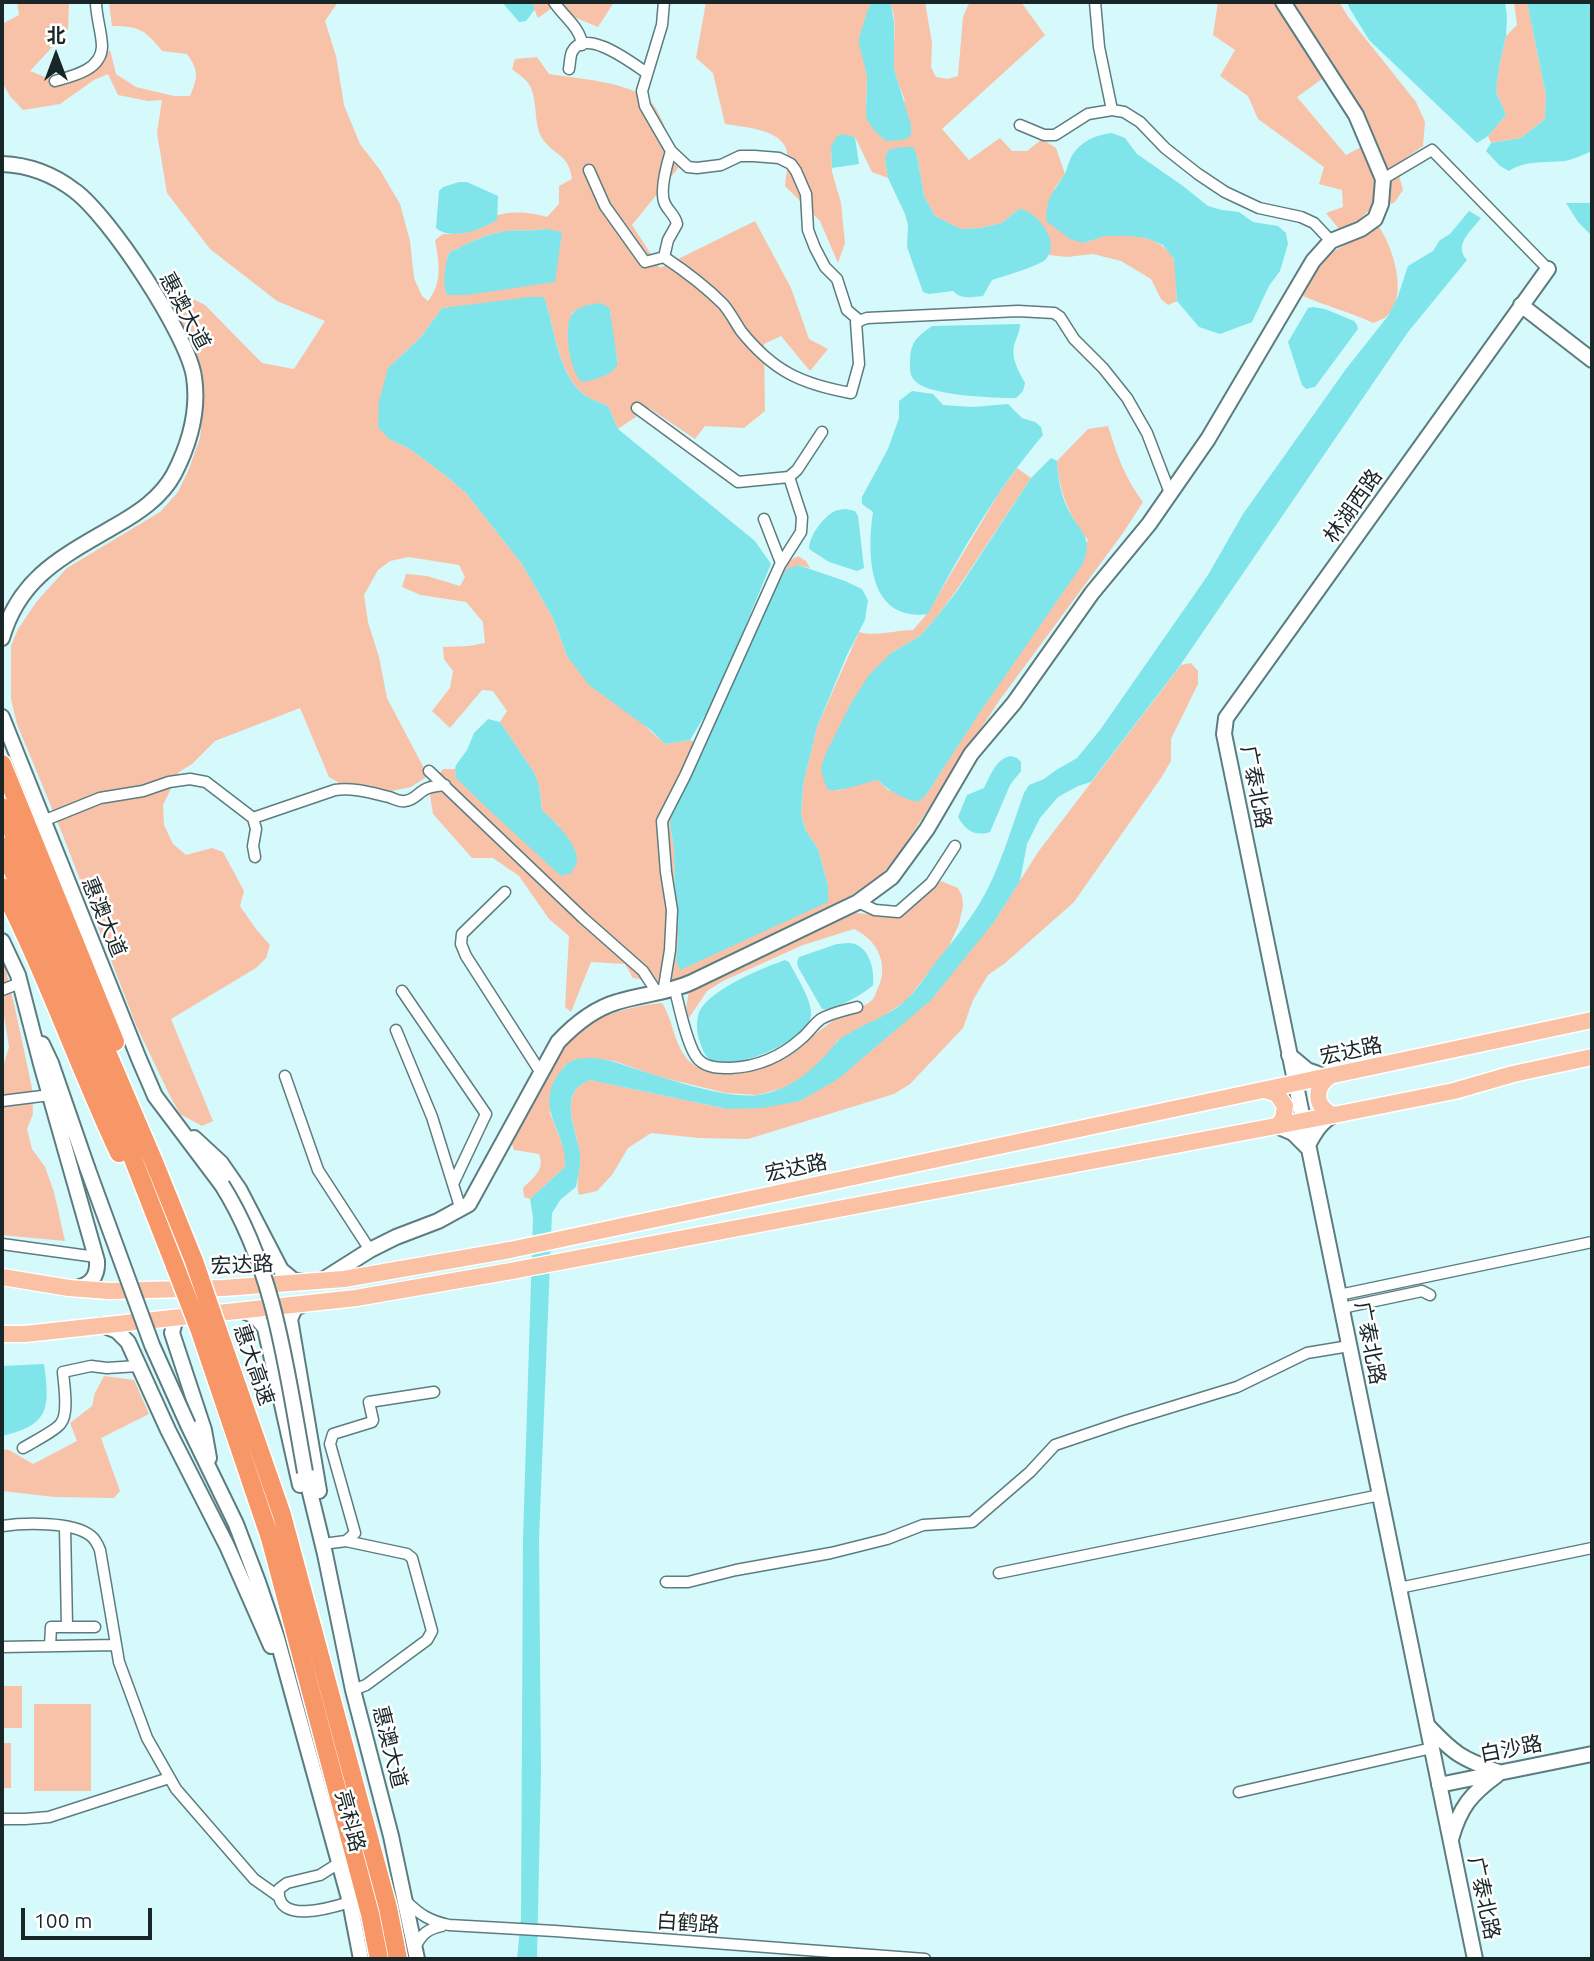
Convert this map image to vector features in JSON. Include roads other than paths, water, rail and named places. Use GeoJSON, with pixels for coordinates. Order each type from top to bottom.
{"type":"FeatureCollection","features":[{"type":"Feature","properties":{"kind":"highway"},"geometry":{"type":"LineString","coordinates":[[2,764],[148,1126],[154,1161]]}},
{"type":"Feature","properties":{"kind":"highway","name":"惠大高速"},"geometry":{"type":"LineString","coordinates":[[2,807],[154,1161],[194,1261],[208,1328],[270,1538],[370,1914],[379,1959]]}},
{"type":"Feature","properties":{"kind":"highway","name":"惠大高速"},"geometry":{"type":"LineString","coordinates":[[2,846],[92,1054],[175,1266],[208,1328],[282,1515],[388,1908],[398,1959]]}},
{"type":"Feature","properties":{"kind":"highway"},"geometry":{"type":"LineString","coordinates":[[2,887],[25,932],[91,1092],[121,1156],[139,1173]]}},
{"type":"Feature","properties":{"kind":"main road","name":"宏达路"},"geometry":{"type":"LineString","coordinates":[[2,1277],[69,1288],[109,1291],[198,1289],[344,1279],[510,1250],[1592,1020]]}},
{"type":"Feature","properties":{"kind":"main road","name":"宏达路"},"geometry":{"type":"LineString","coordinates":[[2,1334],[25,1334],[356,1298],[511,1271],[1334,1115],[1454,1091],[1513,1074],[1592,1057]]}},
{"type":"Feature","properties":{"kind":"main road"},"geometry":{"type":"LineString","coordinates":[[1329,1077],[1321,1083],[1318,1097],[1322,1108],[1334,1115]]}},
{"type":"Feature","properties":{"kind":"main road"},"geometry":{"type":"LineString","coordinates":[[1268,1091],[1277,1094],[1285,1106],[1283,1119],[1277,1126]]}},
{"type":"Feature","properties":{"kind":"street"},"geometry":{"type":"LineString","coordinates":[[55,81],[83,72],[95,64],[101,54],[96,2]]}},
{"type":"Feature","properties":{"kind":"street"},"geometry":{"type":"LineString","coordinates":[[554,2],[565,18],[577,28],[582,45]]}},
{"type":"Feature","properties":{"kind":"street"},"geometry":{"type":"LineString","coordinates":[[664,2],[662,25],[642,91],[645,106],[671,151],[688,167],[697,168],[721,165],[740,156],[779,158],[791,164],[800,177],[806,194],[808,230],[815,248],[825,267],[837,279],[847,310],[860,321]]}},
{"type":"Feature","properties":{"kind":"street"},"geometry":{"type":"LineString","coordinates":[[1095,2],[1099,47],[1112,110]]}},
{"type":"Feature","properties":{"kind":"street"},"geometry":{"type":"LineString","coordinates":[[321,1281],[370,1250],[469,1204],[558,1042],[586,1017],[615,1002],[666,992],[858,902],[892,877],[927,829],[971,754],[1014,703],[1092,593],[1149,524],[1208,439],[1313,261],[1331,241],[1361,229],[1375,219],[1381,204],[1383,179],[1356,115],[1283,2]]}},
{"type":"Feature","properties":{"kind":"street"},"geometry":{"type":"LineString","coordinates":[[569,69],[572,52],[587,43],[598,44],[616,52],[647,73]]}},
{"type":"Feature","properties":{"kind":"street"},"geometry":{"type":"LineString","coordinates":[[1020,125],[1044,135],[1055,135],[1088,114],[1124,111],[1140,122],[1165,148],[1225,192],[1259,208],[1301,217],[1314,223],[1331,241]]}},
{"type":"Feature","properties":{"kind":"street"},"geometry":{"type":"LineString","coordinates":[[1383,179],[1432,150],[1548,269]]}},
{"type":"Feature","properties":{"kind":"street"},"geometry":{"type":"LineString","coordinates":[[664,257],[668,240],[677,224],[675,216],[664,203],[663,193],[671,151]]}},
{"type":"Feature","properties":{"kind":"street","name":"惠澳大道"},"geometry":{"type":"LineString","coordinates":[[2,164],[47,174],[78,193],[106,221],[181,340],[194,377],[195,398],[190,436],[163,491],[142,510],[57,560],[41,574],[22,595],[11,613],[2,638]]}},
{"type":"Feature","properties":{"kind":"street"},"geometry":{"type":"LineString","coordinates":[[589,170],[605,206],[645,262],[664,257],[687,273],[725,306],[740,330],[753,344],[782,371],[795,378],[851,393],[859,364],[856,322],[867,318],[952,313],[1054,313],[1127,398],[1147,433],[1170,493]]}},
{"type":"Feature","properties":{"kind":"street","name":"林湖西路"},"geometry":{"type":"LineString","coordinates":[[1224,734],[1226,718],[1548,269]]}},
{"type":"Feature","properties":{"kind":"street"},"geometry":{"type":"LineString","coordinates":[[1521,305],[1592,360]]}},
{"type":"Feature","properties":{"kind":"street"},"geometry":{"type":"LineString","coordinates":[[637,408],[738,482],[789,477],[797,470],[822,432]]}},
{"type":"Feature","properties":{"kind":"street"},"geometry":{"type":"LineString","coordinates":[[666,992],[671,910],[662,821],[781,563],[801,532],[802,517],[789,477]]}},
{"type":"Feature","properties":{"kind":"street"},"geometry":{"type":"LineString","coordinates":[[764,519],[781,563]]}},
{"type":"Feature","properties":{"kind":"street","name":"惠澳大道"},"geometry":{"type":"LineString","coordinates":[[2,717],[155,1096],[180,1126]]}},
{"type":"Feature","properties":{"kind":"street","name":"广泰北路"},"geometry":{"type":"LineString","coordinates":[[1224,734],[1475,1959]]}},
{"type":"Feature","properties":{"kind":"street"},"geometry":{"type":"LineString","coordinates":[[429,771],[583,918],[666,992],[698,1059],[709,1066],[739,1068],[761,1063],[778,1056],[800,1040],[822,1018],[857,1007]]}},
{"type":"Feature","properties":{"kind":"street"},"geometry":{"type":"LineString","coordinates":[[43,821],[100,798],[190,779],[206,782],[253,818],[256,829],[253,846],[255,857]]}},
{"type":"Feature","properties":{"kind":"street"},"geometry":{"type":"LineString","coordinates":[[253,818],[344,788],[407,801],[414,799],[424,790],[445,785]]}},
{"type":"Feature","properties":{"kind":"street"},"geometry":{"type":"LineString","coordinates":[[858,902],[875,910],[898,912],[931,883],[955,846]]}},
{"type":"Feature","properties":{"kind":"street"},"geometry":{"type":"LineString","coordinates":[[505,892],[463,934],[461,944],[541,1073]]}},
{"type":"Feature","properties":{"kind":"street"},"geometry":{"type":"LineString","coordinates":[[2,941],[20,983],[96,1257],[97,1270],[93,1279],[85,1286],[69,1288]]}},
{"type":"Feature","properties":{"kind":"street"},"geometry":{"type":"LineString","coordinates":[[2,990],[20,983]]}},
{"type":"Feature","properties":{"kind":"street"},"geometry":{"type":"LineString","coordinates":[[402,991],[486,1114],[453,1184]]}},
{"type":"Feature","properties":{"kind":"street"},"geometry":{"type":"LineString","coordinates":[[31,1020],[51,1063],[152,1345],[236,1524],[277,1638],[292,1696]]}},
{"type":"Feature","properties":{"kind":"street"},"geometry":{"type":"LineString","coordinates":[[396,1030],[432,1117],[461,1210]]}},
{"type":"Feature","properties":{"kind":"street"},"geometry":{"type":"LineString","coordinates":[[1268,1091],[1281,1078],[1289,1055],[1307,1070],[1329,1077]]}},
{"type":"Feature","properties":{"kind":"street"},"geometry":{"type":"LineString","coordinates":[[285,1076],[318,1170],[370,1250]]}},
{"type":"Feature","properties":{"kind":"street"},"geometry":{"type":"LineString","coordinates":[[2,1101],[50,1095]]}},
{"type":"Feature","properties":{"kind":"street"},"geometry":{"type":"LineString","coordinates":[[1277,1126],[1293,1133],[1307,1147],[1324,1121],[1334,1115]]}},
{"type":"Feature","properties":{"kind":"street"},"geometry":{"type":"LineString","coordinates":[[180,1126],[222,1185],[245,1226],[266,1280],[305,1472],[323,1544]]}},
{"type":"Feature","properties":{"kind":"street"},"geometry":{"type":"LineString","coordinates":[[180,1126],[214,1156],[233,1180],[281,1270],[293,1280],[303,1282]]}},
{"type":"Feature","properties":{"kind":"street"},"geometry":{"type":"LineString","coordinates":[[1340,1301],[1592,1242]]}},
{"type":"Feature","properties":{"kind":"street"},"geometry":{"type":"LineString","coordinates":[[2,1244],[96,1257]]}},
{"type":"Feature","properties":{"kind":"street"},"geometry":{"type":"LineString","coordinates":[[1340,1301],[1422,1291],[1430,1295]]}},
{"type":"Feature","properties":{"kind":"street"},"geometry":{"type":"LineString","coordinates":[[306,1304],[295,1308],[290,1319],[320,1499],[323,1544]]}},
{"type":"Feature","properties":{"kind":"street"},"geometry":{"type":"LineString","coordinates":[[241,1310],[255,1316],[265,1328],[305,1509],[316,1536],[323,1544]]}},
{"type":"Feature","properties":{"kind":"street"},"geometry":{"type":"LineString","coordinates":[[182,1316],[175,1321],[172,1333],[204,1430],[211,1473]]}},
{"type":"Feature","properties":{"kind":"street"},"geometry":{"type":"LineString","coordinates":[[95,1325],[107,1326],[121,1334],[128,1342],[168,1430],[227,1546],[292,1696]]}},
{"type":"Feature","properties":{"kind":"street"},"geometry":{"type":"LineString","coordinates":[[666,1582],[688,1582],[736,1570],[831,1553],[887,1539],[923,1525],[972,1522],[1030,1472],[1055,1445],[1237,1387],[1307,1353],[1349,1346]]}},
{"type":"Feature","properties":{"kind":"street"},"geometry":{"type":"LineString","coordinates":[[23,1448],[61,1424],[65,1395],[63,1372],[91,1366],[138,1366]]}},
{"type":"Feature","properties":{"kind":"street"},"geometry":{"type":"LineString","coordinates":[[346,1541],[355,1533],[330,1444],[333,1434],[372,1422],[369,1402],[434,1392]]}},
{"type":"Feature","properties":{"kind":"street"},"geometry":{"type":"LineString","coordinates":[[999,1573],[1380,1495]]}},
{"type":"Feature","properties":{"kind":"street"},"geometry":{"type":"LineString","coordinates":[[2,1526],[58,1525],[92,1536],[100,1550],[119,1662],[147,1738],[176,1789],[254,1879],[278,1896]]}},
{"type":"Feature","properties":{"kind":"street"},"geometry":{"type":"LineString","coordinates":[[65,1527],[67,1626]]}},
{"type":"Feature","properties":{"kind":"street"},"geometry":{"type":"LineString","coordinates":[[323,1544],[346,1541],[407,1553],[412,1558],[432,1631],[428,1640],[366,1685],[353,1690]]}},
{"type":"Feature","properties":{"kind":"street","name":"惠澳大道"},"geometry":{"type":"LineString","coordinates":[[323,1544],[353,1690],[391,1836],[416,1953]]}},
{"type":"Feature","properties":{"kind":"street"},"geometry":{"type":"LineString","coordinates":[[1399,1588],[1592,1548]]}},
{"type":"Feature","properties":{"kind":"street"},"geometry":{"type":"LineString","coordinates":[[50,1646],[51,1627],[95,1627]]}},
{"type":"Feature","properties":{"kind":"street"},"geometry":{"type":"LineString","coordinates":[[2,1647],[116,1646]]}},
{"type":"Feature","properties":{"kind":"street","name":"亮科路"},"geometry":{"type":"LineString","coordinates":[[292,1696],[350,1902],[361,1959]]}},
{"type":"Feature","properties":{"kind":"street"},"geometry":{"type":"LineString","coordinates":[[1426,1724],[1457,1755],[1500,1773]]}},
{"type":"Feature","properties":{"kind":"street"},"geometry":{"type":"LineString","coordinates":[[1239,1792],[1432,1748]]}},
{"type":"Feature","properties":{"kind":"street","name":"白沙路"},"geometry":{"type":"LineString","coordinates":[[1439,1785],[1592,1754]]}},
{"type":"Feature","properties":{"kind":"street"},"geometry":{"type":"LineString","coordinates":[[1450,1840],[1468,1800],[1500,1773]]}},
{"type":"Feature","properties":{"kind":"street"},"geometry":{"type":"LineString","coordinates":[[2,1819],[49,1817],[169,1778]]}},
{"type":"Feature","properties":{"kind":"street"},"geometry":{"type":"LineString","coordinates":[[339,1863],[320,1875],[287,1883],[279,1889],[278,1896],[281,1905],[302,1911],[350,1902]]}},
{"type":"Feature","properties":{"kind":"street"},"geometry":{"type":"LineString","coordinates":[[404,1899],[424,1917],[449,1925]]}},
{"type":"Feature","properties":{"kind":"street"},"geometry":{"type":"LineString","coordinates":[[416,1953],[421,1937],[429,1928],[449,1925]]}},
{"type":"Feature","properties":{"kind":"street","name":"白鹤路"},"geometry":{"type":"LineString","coordinates":[[449,1925],[925,1959]]}},
{"type":"Feature","properties":{"kind":"water"},"geometry":{"type":"Polygon","coordinates":[[[502,2],[531,2],[535,9],[526,21],[519,22],[502,2]]]}},
{"type":"Feature","properties":{"kind":"water"},"geometry":{"type":"Polygon","coordinates":[[[889,2],[891,5],[894,22],[894,69],[911,125],[911,136],[903,140],[886,141],[866,118],[867,76],[859,38],[868,9],[872,3],[889,2]]]}},
{"type":"Feature","properties":{"kind":"water"},"geometry":{"type":"Polygon","coordinates":[[[1347,2],[1505,2],[1506,36],[1496,92],[1506,115],[1488,136],[1477,143],[1369,40],[1347,2]]]}},
{"type":"Feature","properties":{"kind":"water"},"geometry":{"type":"Polygon","coordinates":[[[1527,2],[1592,2],[1592,151],[1565,161],[1529,164],[1509,171],[1500,166],[1486,151],[1491,143],[1521,138],[1545,119],[1546,95],[1527,2]]]}},
{"type":"Feature","properties":{"kind":"water"},"geometry":{"type":"Polygon","coordinates":[[[1112,133],[1125,138],[1137,154],[1208,206],[1239,212],[1253,222],[1278,226],[1286,233],[1288,244],[1280,271],[1269,286],[1252,322],[1220,334],[1199,327],[1177,301],[1174,259],[1163,245],[1146,238],[1128,236],[1105,236],[1083,243],[1070,239],[1046,221],[1051,196],[1076,149],[1090,139],[1112,133]]]}},
{"type":"Feature","properties":{"kind":"water"},"geometry":{"type":"Polygon","coordinates":[[[842,134],[855,137],[859,164],[832,168],[831,147],[836,137],[842,134]]]}},
{"type":"Feature","properties":{"kind":"water"},"geometry":{"type":"Polygon","coordinates":[[[913,147],[924,196],[935,216],[961,229],[981,228],[1002,223],[1019,209],[1026,211],[1040,221],[1049,237],[1050,253],[1045,260],[992,280],[983,296],[963,297],[953,291],[929,294],[923,292],[907,247],[908,225],[905,214],[888,178],[885,159],[888,150],[913,147]]]}},
{"type":"Feature","properties":{"kind":"water"},"geometry":{"type":"Polygon","coordinates":[[[459,182],[467,182],[498,196],[497,220],[458,234],[442,232],[436,228],[439,191],[459,182]]]}},
{"type":"Feature","properties":{"kind":"water"},"geometry":{"type":"Polygon","coordinates":[[[1566,203],[1592,203],[1592,236],[1578,222],[1566,203]]]}},
{"type":"Feature","properties":{"kind":"water"},"geometry":{"type":"Polygon","coordinates":[[[1469,211],[1481,218],[1468,233],[1463,244],[1463,254],[1467,260],[1408,332],[1179,667],[1091,782],[1058,797],[1040,818],[1027,844],[1020,881],[994,922],[931,1000],[838,1079],[800,1101],[762,1108],[727,1109],[590,1080],[576,1089],[572,1096],[571,1112],[580,1154],[576,1187],[561,1199],[552,1213],[539,1539],[541,1771],[537,1959],[517,1959],[521,1918],[523,1539],[533,1217],[530,1199],[565,1167],[564,1153],[550,1106],[554,1081],[569,1063],[578,1059],[594,1058],[715,1091],[745,1095],[768,1093],[803,1076],[839,1040],[907,999],[962,929],[985,894],[1029,785],[1044,779],[1077,758],[1100,730],[1208,575],[1243,514],[1346,369],[1388,316],[1408,266],[1433,251],[1440,240],[1450,234],[1469,211]]]}},
{"type":"Feature","properties":{"kind":"water"},"geometry":{"type":"Polygon","coordinates":[[[546,229],[562,232],[555,282],[467,295],[447,295],[445,274],[449,253],[477,239],[500,232],[546,229]]]}},
{"type":"Feature","properties":{"kind":"water"},"geometry":{"type":"Polygon","coordinates":[[[544,297],[564,366],[578,389],[608,406],[618,429],[755,541],[771,564],[715,699],[690,740],[665,744],[652,731],[589,685],[567,656],[553,618],[522,564],[466,493],[410,449],[389,439],[378,427],[379,401],[388,368],[421,337],[442,308],[544,297]]]}},
{"type":"Feature","properties":{"kind":"water"},"geometry":{"type":"Polygon","coordinates":[[[600,303],[610,308],[617,365],[607,375],[582,382],[571,360],[568,327],[573,313],[600,303]]]}},
{"type":"Feature","properties":{"kind":"water"},"geometry":{"type":"Polygon","coordinates":[[[1313,307],[1354,321],[1358,329],[1315,387],[1306,389],[1302,385],[1288,342],[1308,308],[1313,307]]]}},
{"type":"Feature","properties":{"kind":"water"},"geometry":{"type":"Polygon","coordinates":[[[1020,324],[1014,356],[1025,383],[1023,391],[1016,398],[948,393],[922,386],[912,376],[910,360],[913,344],[932,326],[1020,324]]]}},
{"type":"Feature","properties":{"kind":"water"},"geometry":{"type":"Polygon","coordinates":[[[912,391],[933,394],[943,405],[973,407],[1008,404],[1022,418],[1041,427],[1043,435],[1010,477],[981,522],[928,614],[908,614],[893,607],[882,596],[875,581],[870,546],[873,512],[862,504],[862,497],[888,449],[899,418],[899,401],[912,391]]]}},
{"type":"Feature","properties":{"kind":"water"},"geometry":{"type":"Polygon","coordinates":[[[1051,458],[1057,461],[1066,505],[1086,540],[1086,555],[1082,565],[926,795],[918,802],[901,796],[878,780],[846,789],[828,790],[821,768],[825,755],[851,703],[869,675],[891,653],[920,636],[935,619],[957,591],[1031,478],[1051,458]]]}},
{"type":"Feature","properties":{"kind":"water"},"geometry":{"type":"Polygon","coordinates":[[[835,511],[855,511],[858,516],[864,568],[857,571],[829,562],[809,549],[811,538],[822,522],[835,511]]]}},
{"type":"Feature","properties":{"kind":"water"},"geometry":{"type":"Polygon","coordinates":[[[798,565],[862,589],[868,600],[865,620],[817,727],[803,784],[801,814],[805,829],[818,849],[828,886],[828,902],[680,970],[676,960],[678,916],[670,824],[674,806],[781,578],[787,569],[798,565]]]}},
{"type":"Feature","properties":{"kind":"water"},"geometry":{"type":"Polygon","coordinates":[[[488,719],[500,722],[535,774],[542,810],[563,831],[575,851],[577,861],[571,873],[561,876],[456,778],[456,765],[467,750],[474,733],[488,719]]]}},
{"type":"Feature","properties":{"kind":"water"},"geometry":{"type":"Polygon","coordinates":[[[1010,756],[1021,762],[1021,771],[1010,785],[990,832],[980,834],[971,831],[958,817],[967,795],[984,788],[997,764],[1010,756]]]}},
{"type":"Feature","properties":{"kind":"water"},"geometry":{"type":"Polygon","coordinates":[[[848,943],[861,947],[869,958],[873,985],[849,1001],[822,1009],[797,962],[799,957],[848,943]]]}},
{"type":"Feature","properties":{"kind":"water"},"geometry":{"type":"Polygon","coordinates":[[[785,960],[789,962],[809,1003],[811,1016],[806,1025],[785,1043],[754,1057],[726,1063],[707,1057],[698,1033],[697,1019],[703,1007],[722,989],[785,960]]]}},
{"type":"Feature","properties":{"kind":"water"},"geometry":{"type":"Polygon","coordinates":[[[44,1364],[47,1392],[43,1412],[30,1426],[2,1436],[2,1366],[44,1364]]]}}]}
